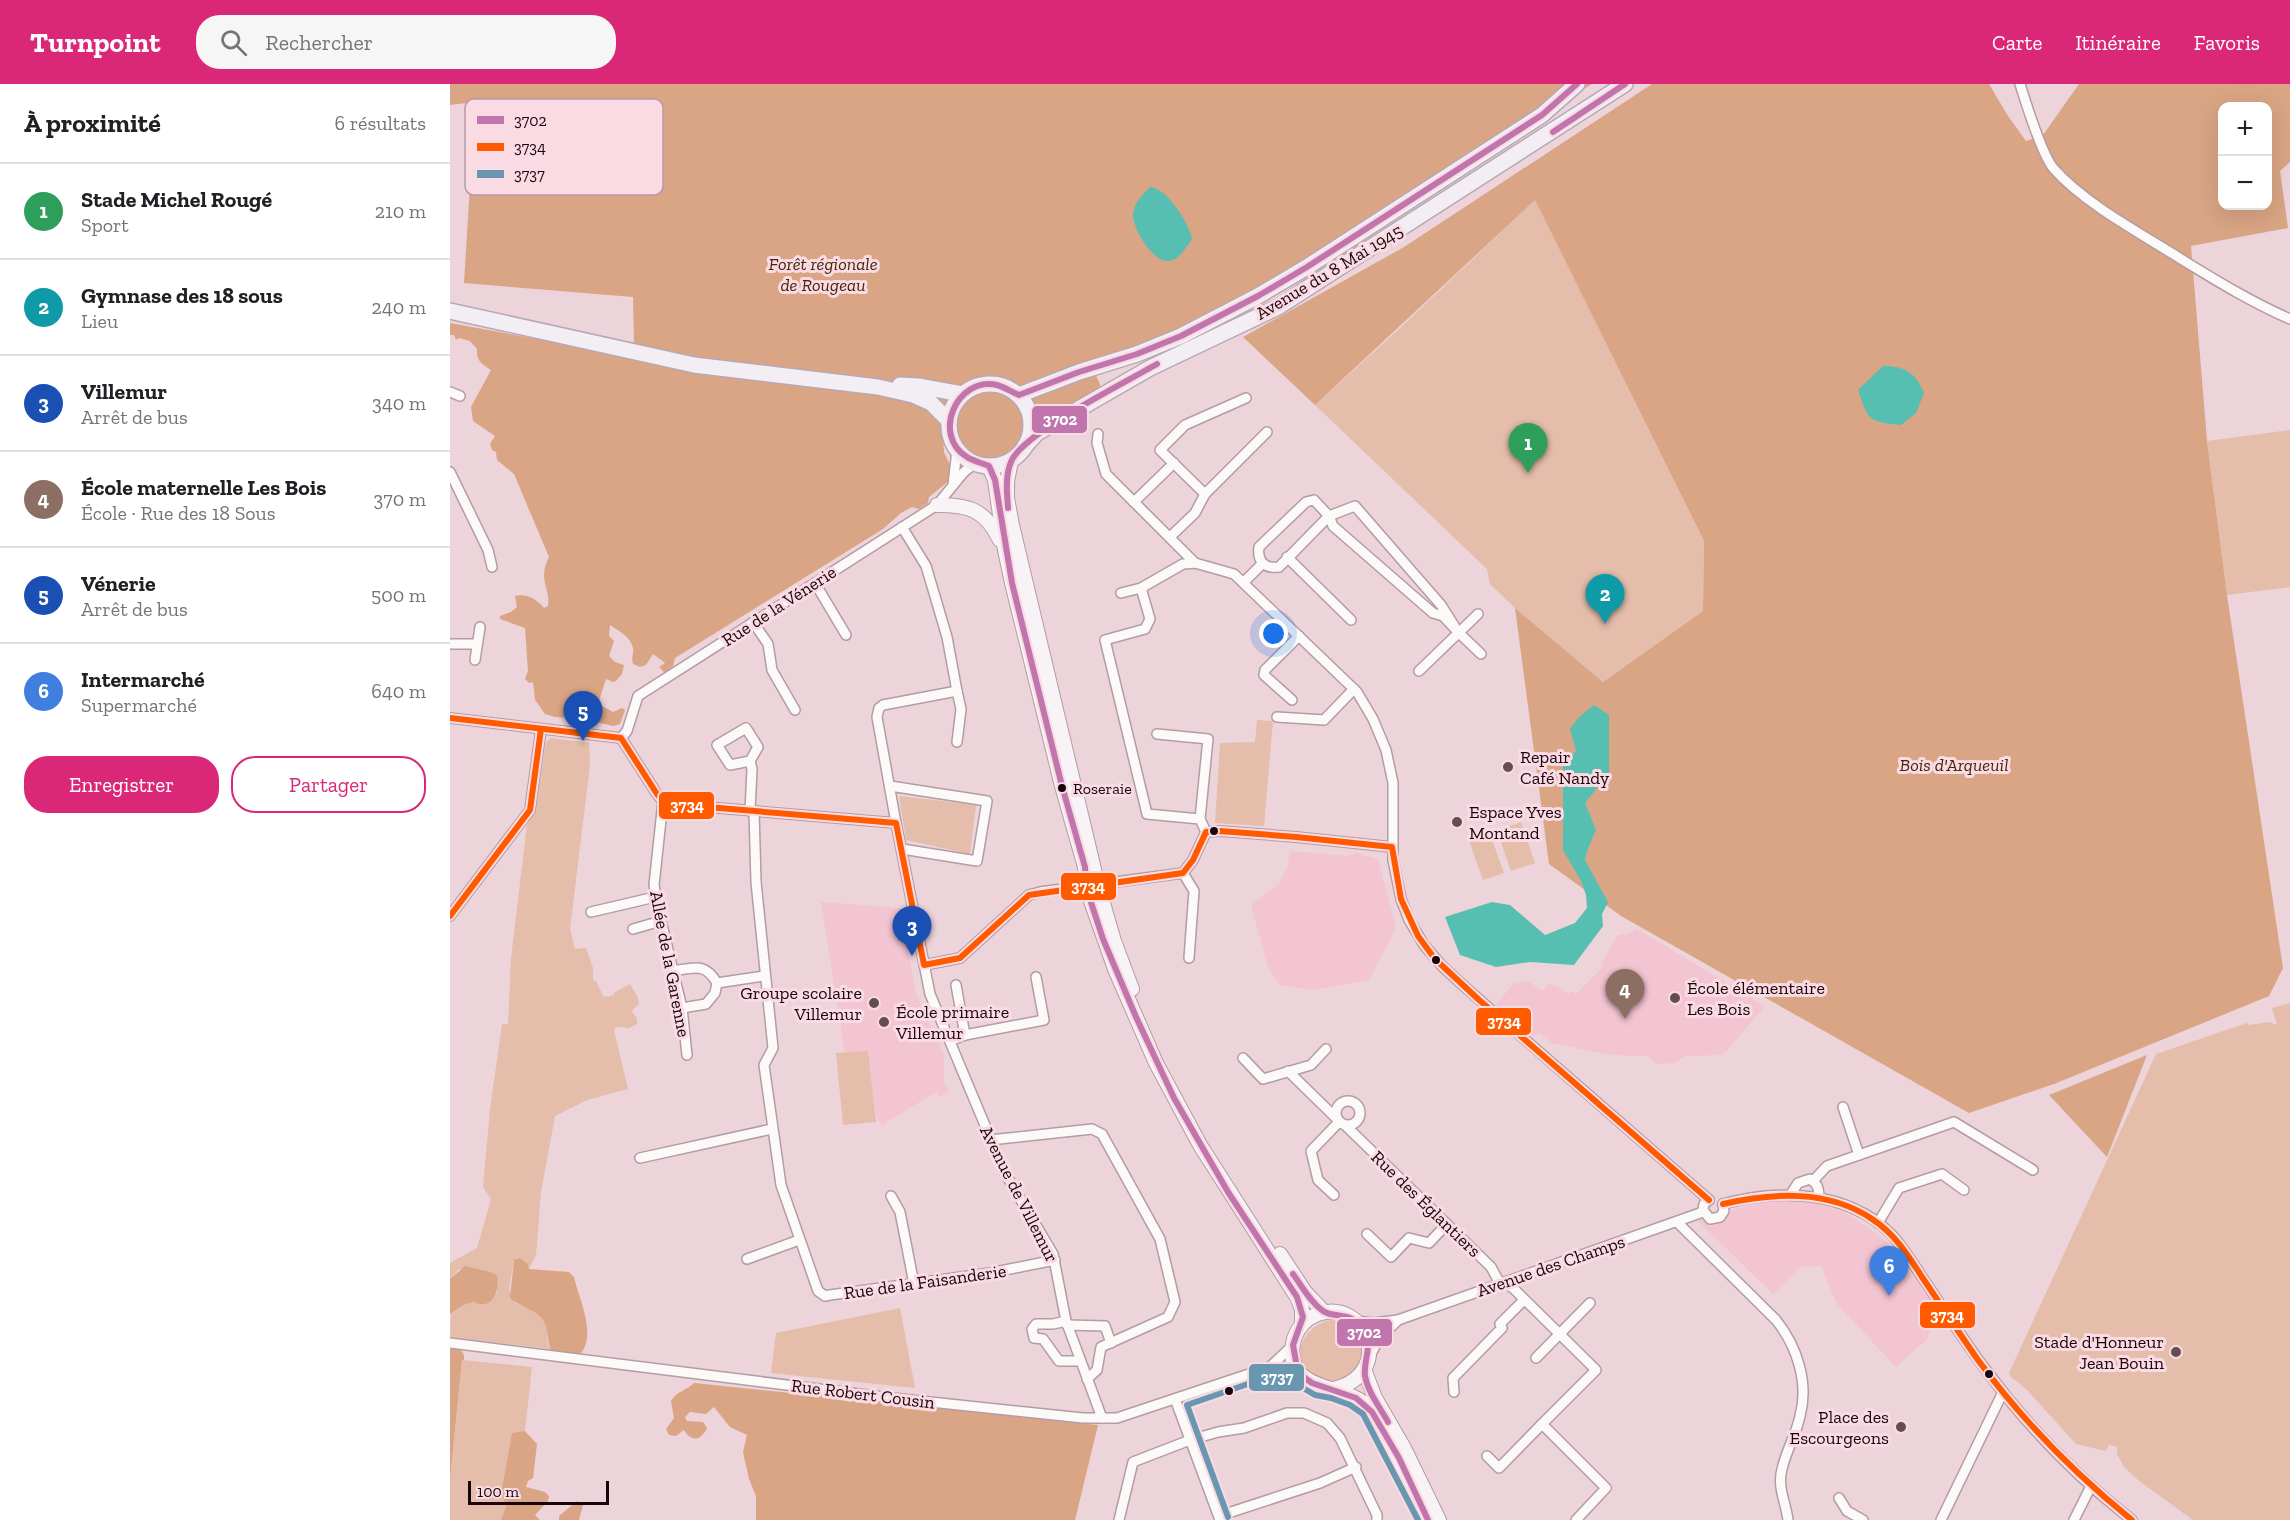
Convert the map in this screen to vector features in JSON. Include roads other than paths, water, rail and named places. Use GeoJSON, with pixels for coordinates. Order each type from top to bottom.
{"type":"FeatureCollection","features":[{"type":"Feature","properties":{"kind":"main road"},"geometry":{"type":"LineString","coordinates":[[1018,395],[1079,372],[1137,354],[1181,336],[1258,296],[1307,267],[1542,115],[1577,84]]}},
{"type":"Feature","properties":{"kind":"main road","name":"Avenue du 8 Mai 1945"},"geometry":{"type":"LineString","coordinates":[[1025,446],[1037,433],[1150,368],[1278,307],[1625,84]]}},
{"type":"Feature","properties":{"kind":"main road"},"geometry":{"type":"LineString","coordinates":[[450,311],[694,365],[878,387],[914,395],[931,403],[948,420]]}},
{"type":"Feature","properties":{"kind":"main road"},"geometry":{"type":"LineString","coordinates":[[982,465],[998,465],[1011,460],[1025,446],[1030,432],[1030,420],[1026,406],[1018,395],[1007,387],[986,384],[974,386],[962,394],[951,409],[948,420],[949,432],[957,450],[982,465],[995,480],[1005,550],[1062,786],[1092,886],[1136,997],[1188,1105],[1227,1174],[1305,1292],[1324,1312]]}},
{"type":"Feature","properties":{"kind":"main road"},"geometry":{"type":"LineString","coordinates":[[878,387],[918,386],[962,394]]}},
{"type":"Feature","properties":{"kind":"main road"},"geometry":{"type":"LineString","coordinates":[[1011,460],[1006,498],[1092,886],[1114,969],[1156,1063],[1200,1145],[1297,1298],[1302,1309],[1302,1324]]}},
{"type":"Feature","properties":{"kind":"main road"},"geometry":{"type":"LineString","coordinates":[[937,505],[967,507],[985,517],[993,526],[1005,550]]}},
{"type":"Feature","properties":{"kind":"main road"},"geometry":{"type":"LineString","coordinates":[[1428,1520],[1376,1417],[1361,1401],[1333,1389],[1319,1387],[1308,1381],[1298,1371],[1293,1358],[1296,1334],[1302,1324],[1312,1316],[1324,1312],[1337,1312],[1349,1316],[1356,1321],[1366,1335],[1369,1347],[1367,1364],[1375,1398],[1404,1448],[1438,1520]]}},
{"type":"Feature","properties":{"kind":"main road"},"geometry":{"type":"LineString","coordinates":[[1333,1389],[1346,1386],[1357,1379],[1367,1364]]}},
{"type":"Feature","properties":{"kind":"street"},"geometry":{"type":"LineString","coordinates":[[2020,84],[2052,168],[2144,237],[2226,287],[2290,319]]}},
{"type":"Feature","properties":{"kind":"street"},"geometry":{"type":"LineString","coordinates":[[450,392],[460,396]]}},
{"type":"Feature","properties":{"kind":"street"},"geometry":{"type":"LineString","coordinates":[[1205,494],[1160,450],[1185,425],[1246,398]]}},
{"type":"Feature","properties":{"kind":"street"},"geometry":{"type":"LineString","coordinates":[[1170,537],[1195,513],[1205,494],[1267,432]]}},
{"type":"Feature","properties":{"kind":"street"},"geometry":{"type":"LineString","coordinates":[[1098,434],[1097,443],[1106,474],[1195,563]]}},
{"type":"Feature","properties":{"kind":"street"},"geometry":{"type":"LineString","coordinates":[[953,485],[957,450]]}},
{"type":"Feature","properties":{"kind":"street"},"geometry":{"type":"LineString","coordinates":[[1134,502],[1174,463]]}},
{"type":"Feature","properties":{"kind":"street","name":"Rue de la Vénerie"},"geometry":{"type":"LineString","coordinates":[[621,738],[627,731],[638,696],[937,505],[953,485],[982,465]]}},
{"type":"Feature","properties":{"kind":"street"},"geometry":{"type":"LineString","coordinates":[[450,472],[488,550],[492,567]]}},
{"type":"Feature","properties":{"kind":"street"},"geometry":{"type":"LineString","coordinates":[[1458,632],[1441,605],[1355,506],[1329,516],[1278,567],[1271,568],[1262,564],[1257,556],[1259,547],[1306,502],[1314,500],[1329,516],[1333,526],[1433,613],[1443,616],[1458,632],[1480,654]]}},
{"type":"Feature","properties":{"kind":"street"},"geometry":{"type":"LineString","coordinates":[[902,527],[926,566],[947,638],[962,709],[957,742]]}},
{"type":"Feature","properties":{"kind":"street"},"geometry":{"type":"LineString","coordinates":[[1287,557],[1351,620]]}},
{"type":"Feature","properties":{"kind":"street"},"geometry":{"type":"LineString","coordinates":[[1121,593],[1141,588],[1183,564],[1195,563],[1234,574],[1354,689],[1373,719],[1386,750],[1393,783],[1392,847],[1401,899],[1418,936],[1435,959],[1478,999],[1709,1200],[1704,1204],[1703,1212]]}},
{"type":"Feature","properties":{"kind":"street"},"geometry":{"type":"LineString","coordinates":[[1244,582],[1262,564]]}},
{"type":"Feature","properties":{"kind":"street"},"geometry":{"type":"LineString","coordinates":[[814,583],[846,635]]}},
{"type":"Feature","properties":{"kind":"street"},"geometry":{"type":"LineString","coordinates":[[1141,588],[1150,619],[1145,629],[1105,640],[1144,803],[1147,814],[1200,819]]}},
{"type":"Feature","properties":{"kind":"street"},"geometry":{"type":"LineString","coordinates":[[1419,671],[1478,614]]}},
{"type":"Feature","properties":{"kind":"street"},"geometry":{"type":"LineString","coordinates":[[753,622],[768,644],[772,670],[795,710]]}},
{"type":"Feature","properties":{"kind":"street"},"geometry":{"type":"LineString","coordinates":[[475,660],[480,627]]}},
{"type":"Feature","properties":{"kind":"street"},"geometry":{"type":"LineString","coordinates":[[1292,700],[1264,675],[1265,670],[1299,636]]}},
{"type":"Feature","properties":{"kind":"street"},"geometry":{"type":"LineString","coordinates":[[450,644],[477,644]]}},
{"type":"Feature","properties":{"kind":"street"},"geometry":{"type":"LineString","coordinates":[[1277,717],[1324,720],[1354,689]]}},
{"type":"Feature","properties":{"kind":"street","name":"Avenue de Villemur"},"geometry":{"type":"LineString","coordinates":[[957,691],[884,705],[879,708],[877,717],[924,965],[930,994],[990,1140],[1005,1173],[1055,1260],[1067,1323],[1102,1418]]}},
{"type":"Feature","properties":{"kind":"street"},"geometry":{"type":"LineString","coordinates":[[450,718],[621,738],[663,801],[671,804],[896,823]]}},
{"type":"Feature","properties":{"kind":"street","name":"Rue de la Faisanderie"},"geometry":{"type":"LineString","coordinates":[[750,761],[730,765],[717,745],[746,728],[758,747],[750,761],[752,811],[764,976],[773,1048],[764,1065],[781,1185],[816,1287],[825,1296],[990,1274],[1055,1260]]}},
{"type":"Feature","properties":{"kind":"street"},"geometry":{"type":"LineString","coordinates":[[450,916],[530,810],[541,729]]}},
{"type":"Feature","properties":{"kind":"street"},"geometry":{"type":"LineString","coordinates":[[924,965],[960,958],[1029,895],[1183,873],[1193,860],[1206,832],[1200,819],[1208,739],[1157,734]]}},
{"type":"Feature","properties":{"kind":"street"},"geometry":{"type":"LineString","coordinates":[[890,786],[987,801],[977,861],[902,849]]}},
{"type":"Feature","properties":{"kind":"street","name":"Allée de la Garenne"},"geometry":{"type":"LineString","coordinates":[[663,801],[654,885],[682,1008],[687,1055]]}},
{"type":"Feature","properties":{"kind":"street"},"geometry":{"type":"LineString","coordinates":[[1206,832],[1220,831],[1392,847]]}},
{"type":"Feature","properties":{"kind":"street"},"geometry":{"type":"LineString","coordinates":[[1183,873],[1194,891],[1190,958]]}},
{"type":"Feature","properties":{"kind":"street"},"geometry":{"type":"LineString","coordinates":[[591,912],[656,897]]}},
{"type":"Feature","properties":{"kind":"street"},"geometry":{"type":"LineString","coordinates":[[633,929],[661,921]]}},
{"type":"Feature","properties":{"kind":"street"},"geometry":{"type":"LineString","coordinates":[[673,971],[701,967],[711,973],[717,983],[715,993],[706,1004],[682,1008]]}},
{"type":"Feature","properties":{"kind":"street"},"geometry":{"type":"LineString","coordinates":[[717,983],[764,976]]}},
{"type":"Feature","properties":{"kind":"street"},"geometry":{"type":"LineString","coordinates":[[950,1041],[966,1035],[1044,1020],[1036,977]]}},
{"type":"Feature","properties":{"kind":"street"},"geometry":{"type":"LineString","coordinates":[[956,985],[966,1035]]}},
{"type":"Feature","properties":{"kind":"street"},"geometry":{"type":"LineString","coordinates":[[1243,1058],[1263,1079],[1311,1065],[1326,1049]]}},
{"type":"Feature","properties":{"kind":"street","name":"Rue des Églantiers"},"geometry":{"type":"LineString","coordinates":[[1288,1071],[1491,1267],[1498,1280],[1513,1288],[1596,1370],[1542,1424]]}},
{"type":"Feature","properties":{"kind":"street"},"geometry":{"type":"LineString","coordinates":[[1843,1107],[1859,1155]]}},
{"type":"Feature","properties":{"kind":"street"},"geometry":{"type":"LineString","coordinates":[[1334,1195],[1318,1180],[1311,1151],[1341,1122]]}},
{"type":"Feature","properties":{"kind":"street"},"geometry":{"type":"LineString","coordinates":[[1812,1181],[1827,1166],[1954,1122],[2033,1170]]}},
{"type":"Feature","properties":{"kind":"street"},"geometry":{"type":"LineString","coordinates":[[990,1140],[1092,1129],[1102,1134],[1160,1239],[1175,1302],[1168,1317],[1101,1347],[1097,1370],[1087,1379]]}},
{"type":"Feature","properties":{"kind":"street"},"geometry":{"type":"LineString","coordinates":[[640,1158],[772,1130]]}},
{"type":"Feature","properties":{"kind":"street"},"geometry":{"type":"LineString","coordinates":[[1878,1223],[1899,1188],[1942,1174],[1964,1190]]}},
{"type":"Feature","properties":{"kind":"street"},"geometry":{"type":"LineString","coordinates":[[1791,1194],[1798,1183],[1803,1180],[1812,1181],[1819,1189],[1819,1198]]}},
{"type":"Feature","properties":{"kind":"street","name":"Avenue des Champs"},"geometry":{"type":"LineString","coordinates":[[1723,1204],[1760,1196],[1791,1194],[1819,1198],[1858,1211],[1878,1223],[1898,1242],[2003,1392],[2047,1443],[2091,1486],[2132,1520]]}},
{"type":"Feature","properties":{"kind":"street"},"geometry":{"type":"LineString","coordinates":[[891,1196],[900,1212],[914,1284]]}},
{"type":"Feature","properties":{"kind":"street","name":"Avenue des Champs"},"geometry":{"type":"LineString","coordinates":[[1709,1200],[1717,1199],[1723,1204]]}},
{"type":"Feature","properties":{"kind":"street","name":"Avenue des Champs"},"geometry":{"type":"LineString","coordinates":[[1356,1321],[1374,1323],[1398,1320],[1703,1212],[1707,1218],[1717,1219],[1723,1213],[1723,1204]]}},
{"type":"Feature","properties":{"kind":"street"},"geometry":{"type":"LineString","coordinates":[[1677,1222],[1776,1320],[1787,1335],[1798,1359],[1802,1406],[1780,1479],[1788,1520]]}},
{"type":"Feature","properties":{"kind":"street"},"geometry":{"type":"LineString","coordinates":[[1367,1234],[1391,1257],[1409,1238],[1429,1243],[1447,1224]]}},
{"type":"Feature","properties":{"kind":"street"},"geometry":{"type":"LineString","coordinates":[[747,1259],[800,1240]]}},
{"type":"Feature","properties":{"kind":"street"},"geometry":{"type":"LineString","coordinates":[[1454,1392],[1453,1378],[1502,1329],[1500,1324],[1524,1299]]}},
{"type":"Feature","properties":{"kind":"street"},"geometry":{"type":"LineString","coordinates":[[1536,1358],[1590,1303]]}},
{"type":"Feature","properties":{"kind":"street","name":"Avenue des Champs"},"geometry":{"type":"LineString","coordinates":[[1367,1364],[1378,1340],[1398,1320]]}},
{"type":"Feature","properties":{"kind":"street"},"geometry":{"type":"LineString","coordinates":[[1080,1361],[1059,1361],[1043,1339],[1034,1338],[1032,1329],[1036,1324],[1067,1323],[1105,1326],[1111,1343]]}},
{"type":"Feature","properties":{"kind":"street","name":"Rue Robert Cousin"},"geometry":{"type":"LineString","coordinates":[[450,1343],[883,1397],[1083,1418],[1117,1418],[1270,1367],[1293,1346]]}},
{"type":"Feature","properties":{"kind":"street"},"geometry":{"type":"LineString","coordinates":[[1270,1367],[1294,1372],[1308,1381]]}},
{"type":"Feature","properties":{"kind":"street"},"geometry":{"type":"LineString","coordinates":[[1941,1520],[2003,1392]]}},
{"type":"Feature","properties":{"kind":"street"},"geometry":{"type":"LineString","coordinates":[[1176,1399],[1220,1518],[1320,1483],[1356,1467]]}},
{"type":"Feature","properties":{"kind":"street"},"geometry":{"type":"LineString","coordinates":[[1119,1520],[1133,1462],[1190,1440],[1244,1428],[1287,1413],[1305,1413],[1327,1423],[1333,1429],[1356,1467],[1377,1515],[1377,1520]]}},
{"type":"Feature","properties":{"kind":"street"},"geometry":{"type":"LineString","coordinates":[[1486,1456],[1499,1468],[1542,1424],[1606,1488],[1576,1520]]}},
{"type":"Feature","properties":{"kind":"street"},"geometry":{"type":"LineString","coordinates":[[2074,1520],[2091,1486]]}},
{"type":"Feature","properties":{"kind":"street"},"geometry":{"type":"LineString","coordinates":[[1839,1498],[1847,1511],[1863,1520]]}},
{"type":"Feature","properties":{"kind":"place","name":"Stade Michel Rougé"},"geometry":{"type":"Point","coordinates":[1528,473]}},
{"type":"Feature","properties":{"kind":"place","name":"Gymnase des 18 sous"},"geometry":{"type":"Point","coordinates":[1605,624]}},
{"type":"Feature","properties":{"kind":"place","name":"Vénerie"},"geometry":{"type":"Point","coordinates":[583,741]}},
{"type":"Feature","properties":{"kind":"place","name":"Repair Café Nandy"},"geometry":{"type":"Point","coordinates":[1508,767]}},
{"type":"Feature","properties":{"kind":"place","name":"Roseraie"},"geometry":{"type":"Point","coordinates":[1062,788]}},
{"type":"Feature","properties":{"kind":"place","name":"Espace Yves Montand"},"geometry":{"type":"Point","coordinates":[1457,822]}},
{"type":"Feature","properties":{"kind":"place","name":"Villemur"},"geometry":{"type":"Point","coordinates":[912,956]}},
{"type":"Feature","properties":{"kind":"place","name":"École élémentaire Les Bois"},"geometry":{"type":"Point","coordinates":[1675,998]}},
{"type":"Feature","properties":{"kind":"place","name":"Groupe scolaire Villemur"},"geometry":{"type":"Point","coordinates":[874,1003]}},
{"type":"Feature","properties":{"kind":"place","name":"École maternelle Les Bois"},"geometry":{"type":"Point","coordinates":[1625,1019]}},
{"type":"Feature","properties":{"kind":"place","name":"École primaire Villemur"},"geometry":{"type":"Point","coordinates":[884,1022]}},
{"type":"Feature","properties":{"kind":"place","name":"Intermarché"},"geometry":{"type":"Point","coordinates":[1889,1296]}},
{"type":"Feature","properties":{"kind":"place","name":"Stade d'Honneur Jean Bouin"},"geometry":{"type":"Point","coordinates":[2176,1352]}},
{"type":"Feature","properties":{"kind":"place","name":"Place des Escourgeons"},"geometry":{"type":"Point","coordinates":[1901,1427]}},
{"type":"Feature","properties":{"kind":"park label","name":"Forêt régionale de Rougeau"},"geometry":{"type":"Point","coordinates":[823,274]}},
{"type":"Feature","properties":{"kind":"park label","name":"Bois d'Arqueuil"},"geometry":{"type":"Point","coordinates":[1954,765]}}]}
